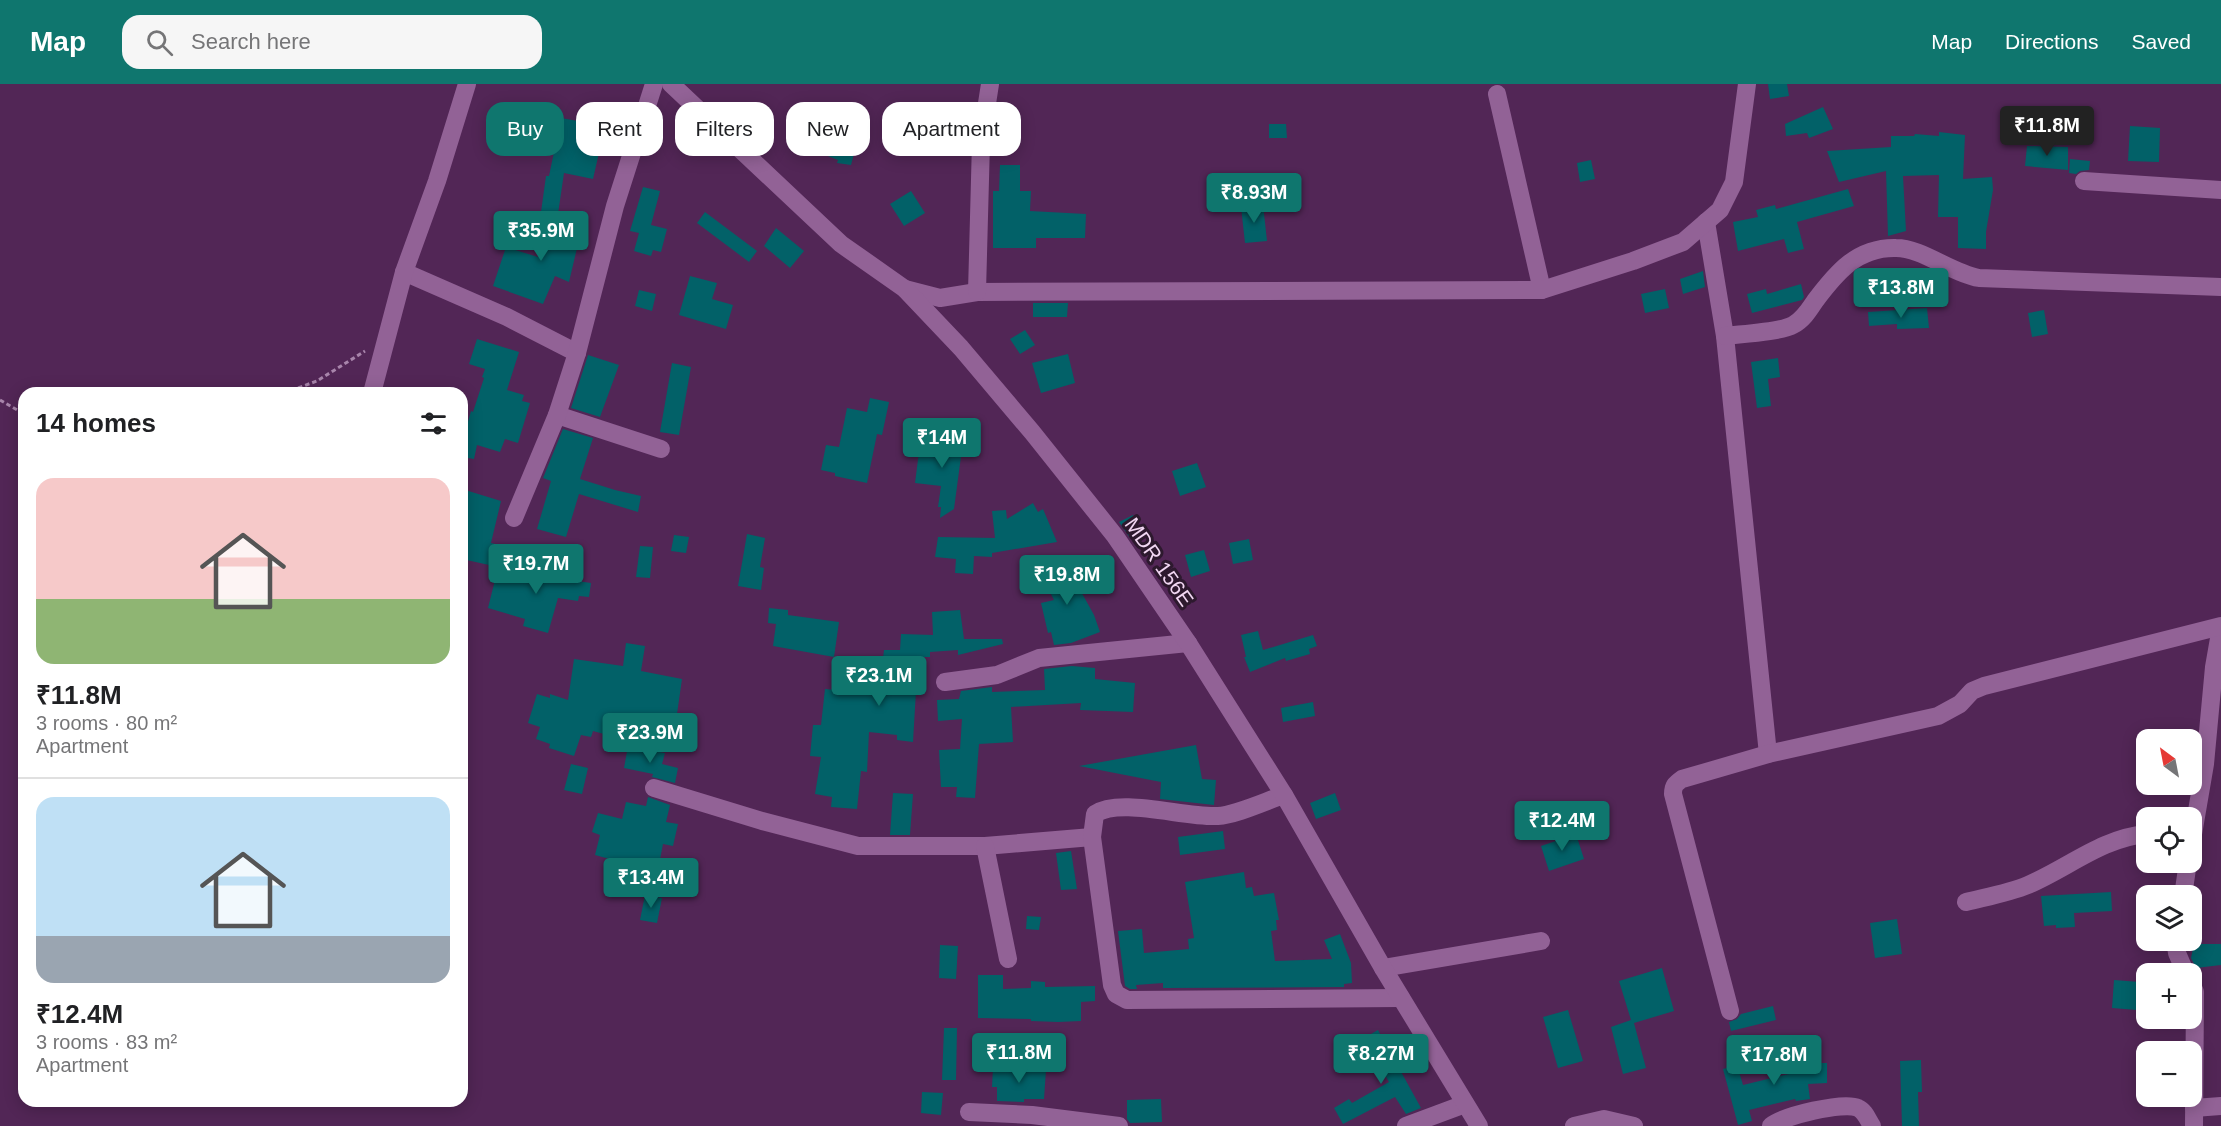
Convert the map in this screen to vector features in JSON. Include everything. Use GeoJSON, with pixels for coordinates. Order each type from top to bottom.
{"type":"FeatureCollection","features":[{"type":"Feature","properties":{"kind":"street"},"geometry":{"type":"LineString","coordinates":[[373,387],[404,272],[437,181],[467,84]]}},
{"type":"Feature","properties":{"kind":"street"},"geometry":{"type":"LineString","coordinates":[[514,519],[557,415],[577,353],[615,206],[654,84]]}},
{"type":"Feature","properties":{"kind":"street","name":"MDR 156E"},"geometry":{"type":"LineString","coordinates":[[671,84],[841,244],[905,289],[961,348],[1032,432],[1114,536],[1188,643],[1284,795],[1383,968],[1479,1126]]}},
{"type":"Feature","properties":{"kind":"street"},"geometry":{"type":"LineString","coordinates":[[976,292],[981,142],[990,84]]}},
{"type":"Feature","properties":{"kind":"street"},"geometry":{"type":"LineString","coordinates":[[905,289],[940,298],[976,292],[1542,290],[1633,261],[1683,242],[1720,210],[1734,182],[1747,84]]}},
{"type":"Feature","properties":{"kind":"street"},"geometry":{"type":"LineString","coordinates":[[1497,94],[1542,290]]}},
{"type":"Feature","properties":{"kind":"street"},"geometry":{"type":"LineString","coordinates":[[2084,181],[2221,190]]}},
{"type":"Feature","properties":{"kind":"street"},"geometry":{"type":"LineString","coordinates":[[1706,222],[1725,336],[1768,754]]}},
{"type":"Feature","properties":{"kind":"street"},"geometry":{"type":"LineString","coordinates":[[1725,336],[1789,328],[1805,316],[1845,265],[1857,257],[1896,248],[1910,250],[1964,276],[1978,278],[2221,287]]}},
{"type":"Feature","properties":{"kind":"street"},"geometry":{"type":"LineString","coordinates":[[404,272],[507,317],[577,353]]}},
{"type":"Feature","properties":{"kind":"street"},"geometry":{"type":"LineString","coordinates":[[557,415],[661,449]]}},
{"type":"Feature","properties":{"kind":"street"},"geometry":{"type":"LineString","coordinates":[[1731,1011],[1673,795],[1673,788],[1682,779],[1768,754],[1938,716],[1960,704],[1972,691],[1984,686],[2221,627],[2214,667],[2213,764],[2200,807]]}},
{"type":"Feature","properties":{"kind":"street"},"geometry":{"type":"LineString","coordinates":[[945,682],[998,675],[1039,658],[1188,643]]}},
{"type":"Feature","properties":{"kind":"street"},"geometry":{"type":"LineString","coordinates":[[654,788],[762,821],[858,846],[985,846],[1092,837]]}},
{"type":"Feature","properties":{"kind":"street"},"geometry":{"type":"LineString","coordinates":[[1284,795],[1220,816],[1197,816],[1118,806],[1104,808],[1095,814],[1092,837],[1112,985],[1116,994],[1127,1000],[1401,998]]}},
{"type":"Feature","properties":{"kind":"street"},"geometry":{"type":"LineString","coordinates":[[1966,902],[2025,886],[2096,849],[2136,835]]}},
{"type":"Feature","properties":{"kind":"street"},"geometry":{"type":"LineString","coordinates":[[985,846],[1008,959]]}},
{"type":"Feature","properties":{"kind":"street"},"geometry":{"type":"LineString","coordinates":[[1383,968],[1541,941]]}},
{"type":"Feature","properties":{"kind":"street"},"geometry":{"type":"LineString","coordinates":[[2195,1029],[2194,1117],[2221,1106]]}},
{"type":"Feature","properties":{"kind":"street"},"geometry":{"type":"LineString","coordinates":[[1406,1126],[1465,1104]]}},
{"type":"Feature","properties":{"kind":"street"},"geometry":{"type":"LineString","coordinates":[[1771,1126],[1786,1117],[1848,1105],[1860,1108],[1872,1126]]}},
{"type":"Feature","properties":{"kind":"street"},"geometry":{"type":"LineString","coordinates":[[969,1112],[1032,1115],[1119,1126]]}},
{"type":"Feature","properties":{"kind":"street"},"geometry":{"type":"LineString","coordinates":[[1574,1126],[1604,1119],[1634,1126]]}},
{"type":"Feature","properties":{"kind":"path"},"geometry":{"type":"LineString","coordinates":[[300,387],[357,358],[386,333]]}},
{"type":"Feature","properties":{"kind":"path"},"geometry":{"type":"LineString","coordinates":[[0,400],[18,410]]}},
{"type":"Feature","properties":{"kind":"building"},"geometry":{"type":"Polygon","coordinates":[[[1768,84],[1787,84],[1789,96],[1770,99],[1768,84]]]}},
{"type":"Feature","properties":{"kind":"building"},"geometry":{"type":"Polygon","coordinates":[[[1823,107],[1833,129],[1809,138],[1807,133],[1786,136],[1785,124],[1823,107]]]}},
{"type":"Feature","properties":{"kind":"building"},"geometry":{"type":"Polygon","coordinates":[[[564,119],[576,121],[576,156],[598,156],[593,179],[564,173],[558,214],[541,212],[546,176],[549,176],[553,156],[564,156],[564,119]]]}},
{"type":"Feature","properties":{"kind":"building"},"geometry":{"type":"Polygon","coordinates":[[[1269,124],[1286,124],[1287,138],[1269,138],[1269,124]]]}},
{"type":"Feature","properties":{"kind":"building"},"geometry":{"type":"Polygon","coordinates":[[[2130,126],[2160,128],[2159,162],[2128,161],[2130,126]]]}},
{"type":"Feature","properties":{"kind":"building"},"geometry":{"type":"Polygon","coordinates":[[[1939,132],[1965,135],[1963,179],[1992,177],[1993,190],[1986,232],[1986,249],[1958,248],[1958,217],[1938,217],[1939,175],[1903,176],[1906,231],[1888,236],[1886,171],[1839,182],[1827,151],[1891,147],[1891,136],[1914,136],[1915,134],[1939,136],[1939,132]]]}},
{"type":"Feature","properties":{"kind":"building"},"geometry":{"type":"Polygon","coordinates":[[[2027,146],[2068,147],[2068,170],[2025,166],[2027,146]]]}},
{"type":"Feature","properties":{"kind":"building"},"geometry":{"type":"Polygon","coordinates":[[[828,156],[853,156],[851,165],[837,163],[838,160],[828,156]]]}},
{"type":"Feature","properties":{"kind":"building"},"geometry":{"type":"Polygon","coordinates":[[[2070,159],[2090,161],[2089,170],[2076,174],[2069,173],[2070,159]]]}},
{"type":"Feature","properties":{"kind":"building"},"geometry":{"type":"Polygon","coordinates":[[[1591,160],[1595,179],[1580,182],[1577,163],[1591,160]]]}},
{"type":"Feature","properties":{"kind":"building"},"geometry":{"type":"Polygon","coordinates":[[[1000,165],[1020,165],[1020,191],[1031,191],[1030,211],[1086,214],[1085,238],[1036,238],[1036,248],[993,248],[993,191],[999,191],[1000,165]]]}},
{"type":"Feature","properties":{"kind":"building"},"geometry":{"type":"Polygon","coordinates":[[[643,187],[660,191],[651,225],[667,229],[661,252],[653,250],[651,256],[634,251],[639,233],[630,231],[643,187]]]}},
{"type":"Feature","properties":{"kind":"building"},"geometry":{"type":"Polygon","coordinates":[[[1848,189],[1854,206],[1797,222],[1804,249],[1788,253],[1784,239],[1738,251],[1733,222],[1758,217],[1756,210],[1775,205],[1776,209],[1848,189]]]}},
{"type":"Feature","properties":{"kind":"building"},"geometry":{"type":"Polygon","coordinates":[[[911,191],[925,213],[904,226],[890,204],[911,191]]]}},
{"type":"Feature","properties":{"kind":"building"},"geometry":{"type":"Polygon","coordinates":[[[1263,204],[1267,241],[1245,243],[1241,207],[1263,204]]]}},
{"type":"Feature","properties":{"kind":"building"},"geometry":{"type":"Polygon","coordinates":[[[705,212],[757,251],[749,262],[697,223],[705,212]]]}},
{"type":"Feature","properties":{"kind":"building"},"geometry":{"type":"Polygon","coordinates":[[[548,215],[583,223],[569,282],[555,276],[543,304],[493,286],[506,247],[538,257],[548,215]]]}},
{"type":"Feature","properties":{"kind":"building"},"geometry":{"type":"Polygon","coordinates":[[[776,228],[804,251],[790,268],[764,246],[776,228]]]}},
{"type":"Feature","properties":{"kind":"building"},"geometry":{"type":"Polygon","coordinates":[[[1703,271],[1705,287],[1683,294],[1680,279],[1703,271]]]}},
{"type":"Feature","properties":{"kind":"building"},"geometry":{"type":"Polygon","coordinates":[[[690,276],[717,283],[712,299],[733,305],[726,329],[679,315],[690,276]]]}},
{"type":"Feature","properties":{"kind":"building"},"geometry":{"type":"Polygon","coordinates":[[[1801,284],[1804,297],[1802,300],[1752,313],[1747,294],[1766,289],[1767,294],[1801,284]]]}},
{"type":"Feature","properties":{"kind":"building"},"geometry":{"type":"Polygon","coordinates":[[[1665,289],[1669,308],[1645,313],[1641,294],[1665,289]]]}},
{"type":"Feature","properties":{"kind":"building"},"geometry":{"type":"Polygon","coordinates":[[[639,290],[656,294],[652,311],[635,306],[639,290]]]}},
{"type":"Feature","properties":{"kind":"building"},"geometry":{"type":"Polygon","coordinates":[[[1033,303],[1068,303],[1067,317],[1033,317],[1033,303]]]}},
{"type":"Feature","properties":{"kind":"building"},"geometry":{"type":"Polygon","coordinates":[[[1927,308],[1929,328],[1897,329],[1897,324],[1869,326],[1868,312],[1927,308]]]}},
{"type":"Feature","properties":{"kind":"building"},"geometry":{"type":"Polygon","coordinates":[[[2044,310],[2048,334],[2032,337],[2028,313],[2044,310]]]}},
{"type":"Feature","properties":{"kind":"building"},"geometry":{"type":"Polygon","coordinates":[[[1025,330],[1035,345],[1020,354],[1010,339],[1025,330]]]}},
{"type":"Feature","properties":{"kind":"building"},"geometry":{"type":"Polygon","coordinates":[[[477,339],[519,352],[507,390],[524,395],[522,401],[530,403],[518,443],[505,439],[500,452],[477,445],[474,459],[468,458],[468,422],[471,411],[473,412],[485,369],[469,364],[477,339]]]}},
{"type":"Feature","properties":{"kind":"building"},"geometry":{"type":"Polygon","coordinates":[[[1068,354],[1075,383],[1041,393],[1032,363],[1068,354]]]}},
{"type":"Feature","properties":{"kind":"building"},"geometry":{"type":"Polygon","coordinates":[[[588,355],[619,365],[600,417],[571,408],[588,355]]]}},
{"type":"Feature","properties":{"kind":"building"},"geometry":{"type":"Polygon","coordinates":[[[1778,358],[1780,377],[1768,379],[1771,406],[1757,408],[1751,362],[1778,358]]]}},
{"type":"Feature","properties":{"kind":"building"},"geometry":{"type":"Polygon","coordinates":[[[672,363],[691,367],[679,435],[660,432],[672,363]]]}},
{"type":"Feature","properties":{"kind":"building"},"geometry":{"type":"Polygon","coordinates":[[[870,398],[889,402],[882,435],[877,434],[867,483],[835,476],[835,473],[821,470],[826,445],[839,447],[847,408],[867,412],[870,398]]]}},
{"type":"Feature","properties":{"kind":"building"},"geometry":{"type":"Polygon","coordinates":[[[563,429],[593,438],[580,479],[641,496],[638,512],[579,494],[566,537],[537,529],[551,481],[543,478],[563,429]]]}},
{"type":"Feature","properties":{"kind":"building"},"geometry":{"type":"Polygon","coordinates":[[[948,432],[964,434],[954,509],[940,518],[941,507],[938,507],[941,486],[915,483],[920,444],[946,446],[948,432]]]}},
{"type":"Feature","properties":{"kind":"building"},"geometry":{"type":"Polygon","coordinates":[[[1197,463],[1206,487],[1180,496],[1172,471],[1197,463]]]}},
{"type":"Feature","properties":{"kind":"building"},"geometry":{"type":"Polygon","coordinates":[[[468,491],[501,501],[491,543],[512,548],[507,569],[468,560],[468,491]]]}},
{"type":"Feature","properties":{"kind":"building"},"geometry":{"type":"Polygon","coordinates":[[[1033,503],[1038,512],[1043,509],[1057,542],[992,553],[992,557],[974,556],[973,574],[955,573],[956,559],[935,557],[938,537],[995,538],[992,511],[1006,510],[1007,519],[1033,503]]]}},
{"type":"Feature","properties":{"kind":"building"},"geometry":{"type":"Polygon","coordinates":[[[1133,515],[1142,532],[1130,538],[1119,522],[1133,515]]]}},
{"type":"Feature","properties":{"kind":"building"},"geometry":{"type":"Polygon","coordinates":[[[747,534],[765,538],[760,567],[764,568],[761,590],[738,586],[747,534]]]}},
{"type":"Feature","properties":{"kind":"building"},"geometry":{"type":"Polygon","coordinates":[[[674,535],[689,537],[686,553],[671,551],[674,535]]]}},
{"type":"Feature","properties":{"kind":"building"},"geometry":{"type":"Polygon","coordinates":[[[1249,539],[1253,560],[1233,564],[1229,543],[1249,539]]]}},
{"type":"Feature","properties":{"kind":"building"},"geometry":{"type":"Polygon","coordinates":[[[640,546],[653,547],[650,578],[636,577],[640,546]]]}},
{"type":"Feature","properties":{"kind":"building"},"geometry":{"type":"Polygon","coordinates":[[[1204,550],[1210,571],[1191,577],[1185,555],[1204,550]]]}},
{"type":"Feature","properties":{"kind":"building"},"geometry":{"type":"Polygon","coordinates":[[[1065,561],[1068,567],[1074,563],[1085,583],[1078,586],[1094,615],[1100,632],[1071,643],[1054,645],[1051,632],[1048,633],[1041,603],[1054,600],[1040,573],[1065,561]]]}},
{"type":"Feature","properties":{"kind":"building"},"geometry":{"type":"Polygon","coordinates":[[[542,562],[566,566],[564,579],[591,583],[589,597],[579,596],[578,601],[558,598],[548,633],[523,626],[525,619],[488,608],[497,572],[538,583],[542,562]]]}},
{"type":"Feature","properties":{"kind":"building"},"geometry":{"type":"Polygon","coordinates":[[[769,608],[788,610],[788,615],[839,622],[834,657],[773,646],[776,624],[768,623],[769,608]]]}},
{"type":"Feature","properties":{"kind":"building"},"geometry":{"type":"Polygon","coordinates":[[[960,610],[964,639],[1002,639],[1003,644],[958,655],[958,650],[930,652],[930,657],[918,657],[913,742],[897,740],[897,735],[869,732],[867,772],[861,771],[857,809],[831,807],[832,797],[815,794],[821,757],[810,756],[813,725],[821,725],[825,689],[859,692],[864,656],[883,658],[884,650],[900,650],[901,634],[933,635],[932,612],[960,610]]]}},
{"type":"Feature","properties":{"kind":"building"},"geometry":{"type":"Polygon","coordinates":[[[1258,631],[1263,650],[1313,635],[1317,646],[1309,649],[1310,654],[1286,661],[1285,658],[1250,672],[1244,657],[1246,657],[1241,635],[1258,631]]]}},
{"type":"Feature","properties":{"kind":"building"},"geometry":{"type":"Polygon","coordinates":[[[626,643],[645,646],[641,671],[682,679],[677,714],[652,720],[634,715],[626,740],[593,731],[591,737],[581,735],[574,756],[549,748],[550,744],[536,739],[540,727],[528,723],[537,694],[550,698],[550,694],[568,700],[574,659],[623,666],[626,643]]]}},
{"type":"Feature","properties":{"kind":"building"},"geometry":{"type":"Polygon","coordinates":[[[1072,666],[1095,668],[1095,679],[1135,683],[1133,712],[1080,710],[1081,703],[1011,707],[1013,742],[979,744],[975,798],[956,797],[957,787],[941,787],[939,750],[960,749],[962,719],[938,721],[937,700],[959,699],[961,691],[992,687],[992,692],[1045,690],[1044,669],[1072,666]]]}},
{"type":"Feature","properties":{"kind":"building"},"geometry":{"type":"Polygon","coordinates":[[[1313,702],[1315,716],[1283,722],[1281,708],[1313,702]]]}},
{"type":"Feature","properties":{"kind":"building"},"geometry":{"type":"Polygon","coordinates":[[[1196,745],[1202,779],[1216,780],[1214,805],[1160,799],[1161,782],[1079,766],[1196,745]]]}},
{"type":"Feature","properties":{"kind":"building"},"geometry":{"type":"Polygon","coordinates":[[[628,746],[665,753],[662,764],[678,768],[675,783],[652,777],[653,774],[624,768],[628,746]]]}},
{"type":"Feature","properties":{"kind":"building"},"geometry":{"type":"Polygon","coordinates":[[[571,764],[588,768],[582,794],[564,790],[571,764]]]}},
{"type":"Feature","properties":{"kind":"building"},"geometry":{"type":"Polygon","coordinates":[[[893,793],[913,794],[910,835],[890,835],[893,793]]]}},
{"type":"Feature","properties":{"kind":"building"},"geometry":{"type":"Polygon","coordinates":[[[1335,793],[1341,810],[1316,819],[1310,803],[1335,793]]]}},
{"type":"Feature","properties":{"kind":"building"},"geometry":{"type":"Polygon","coordinates":[[[648,797],[670,805],[666,822],[678,824],[673,846],[663,844],[657,875],[623,867],[624,863],[595,855],[600,835],[592,832],[598,813],[622,819],[626,802],[646,806],[648,797]]]}},
{"type":"Feature","properties":{"kind":"building"},"geometry":{"type":"Polygon","coordinates":[[[1223,831],[1225,849],[1180,855],[1178,837],[1223,831]]]}},
{"type":"Feature","properties":{"kind":"building"},"geometry":{"type":"Polygon","coordinates":[[[1576,834],[1584,859],[1549,871],[1541,846],[1576,834]]]}},
{"type":"Feature","properties":{"kind":"building"},"geometry":{"type":"Polygon","coordinates":[[[1071,851],[1077,889],[1061,890],[1056,853],[1071,851]]]}},
{"type":"Feature","properties":{"kind":"building"},"geometry":{"type":"Polygon","coordinates":[[[1244,872],[1246,888],[1252,887],[1254,896],[1274,893],[1279,920],[1276,920],[1277,930],[1271,931],[1275,961],[1332,959],[1324,940],[1340,934],[1351,963],[1352,983],[1344,984],[1344,987],[1163,988],[1163,983],[1136,985],[1137,989],[1125,986],[1118,931],[1142,929],[1144,953],[1189,949],[1188,939],[1194,938],[1185,882],[1244,872]]]}},
{"type":"Feature","properties":{"kind":"building"},"geometry":{"type":"Polygon","coordinates":[[[2111,892],[2112,911],[2074,913],[2075,927],[2044,926],[2041,896],[2111,892]]]}},
{"type":"Feature","properties":{"kind":"building"},"geometry":{"type":"Polygon","coordinates":[[[645,895],[662,898],[657,923],[640,920],[645,895]]]}},
{"type":"Feature","properties":{"kind":"building"},"geometry":{"type":"Polygon","coordinates":[[[1027,916],[1041,917],[1039,930],[1026,929],[1027,916]]]}},
{"type":"Feature","properties":{"kind":"building"},"geometry":{"type":"Polygon","coordinates":[[[1897,919],[1902,954],[1875,958],[1870,923],[1897,919]]]}},
{"type":"Feature","properties":{"kind":"building"},"geometry":{"type":"Polygon","coordinates":[[[2202,944],[2221,944],[2221,965],[2202,967],[2202,963],[2194,963],[2191,958],[2192,951],[2202,951],[2202,944]]]}},
{"type":"Feature","properties":{"kind":"building"},"geometry":{"type":"Polygon","coordinates":[[[940,945],[958,946],[956,979],[939,978],[940,945]]]}},
{"type":"Feature","properties":{"kind":"building"},"geometry":{"type":"Polygon","coordinates":[[[1662,968],[1674,1011],[1634,1023],[1646,1068],[1623,1074],[1611,1027],[1631,1020],[1619,981],[1662,968]]]}},
{"type":"Feature","properties":{"kind":"building"},"geometry":{"type":"Polygon","coordinates":[[[978,975],[1003,975],[1003,989],[1031,988],[1031,981],[1045,982],[1045,987],[1095,986],[1095,1001],[1081,1002],[1081,1021],[978,1018],[978,975]]]}},
{"type":"Feature","properties":{"kind":"building"},"geometry":{"type":"Polygon","coordinates":[[[2114,980],[2136,982],[2136,1010],[2112,1008],[2114,980]]]}},
{"type":"Feature","properties":{"kind":"building"},"geometry":{"type":"Polygon","coordinates":[[[1773,1006],[1776,1020],[1731,1031],[1729,1022],[1737,1019],[1741,1014],[1773,1006]]]}},
{"type":"Feature","properties":{"kind":"building"},"geometry":{"type":"Polygon","coordinates":[[[1568,1010],[1583,1061],[1558,1068],[1543,1017],[1568,1010]]]}},
{"type":"Feature","properties":{"kind":"building"},"geometry":{"type":"Polygon","coordinates":[[[944,1028],[957,1028],[956,1080],[942,1080],[944,1028]]]}},
{"type":"Feature","properties":{"kind":"building"},"geometry":{"type":"Polygon","coordinates":[[[1378,1030],[1421,1108],[1406,1114],[1395,1097],[1343,1124],[1334,1108],[1349,1099],[1352,1103],[1389,1082],[1364,1038],[1378,1030]]]}},
{"type":"Feature","properties":{"kind":"building"},"geometry":{"type":"Polygon","coordinates":[[[1804,1048],[1806,1063],[1827,1063],[1827,1083],[1808,1084],[1810,1099],[1796,1101],[1795,1099],[1749,1110],[1752,1121],[1738,1125],[1723,1069],[1737,1065],[1743,1085],[1793,1073],[1790,1050],[1804,1048]]]}},
{"type":"Feature","properties":{"kind":"building"},"geometry":{"type":"Polygon","coordinates":[[[1921,1060],[1922,1092],[1918,1092],[1919,1126],[1902,1126],[1900,1061],[1921,1060]]]}},
{"type":"Feature","properties":{"kind":"building"},"geometry":{"type":"Polygon","coordinates":[[[993,1067],[1046,1070],[1044,1099],[1024,1099],[1024,1102],[997,1101],[997,1087],[992,1087],[993,1067]]]}},
{"type":"Feature","properties":{"kind":"building"},"geometry":{"type":"Polygon","coordinates":[[[922,1092],[943,1093],[941,1115],[921,1113],[922,1092]]]}},
{"type":"Feature","properties":{"kind":"building"},"geometry":{"type":"Polygon","coordinates":[[[1161,1099],[1162,1122],[1130,1123],[1127,1119],[1127,1100],[1161,1099]]]}}]}
